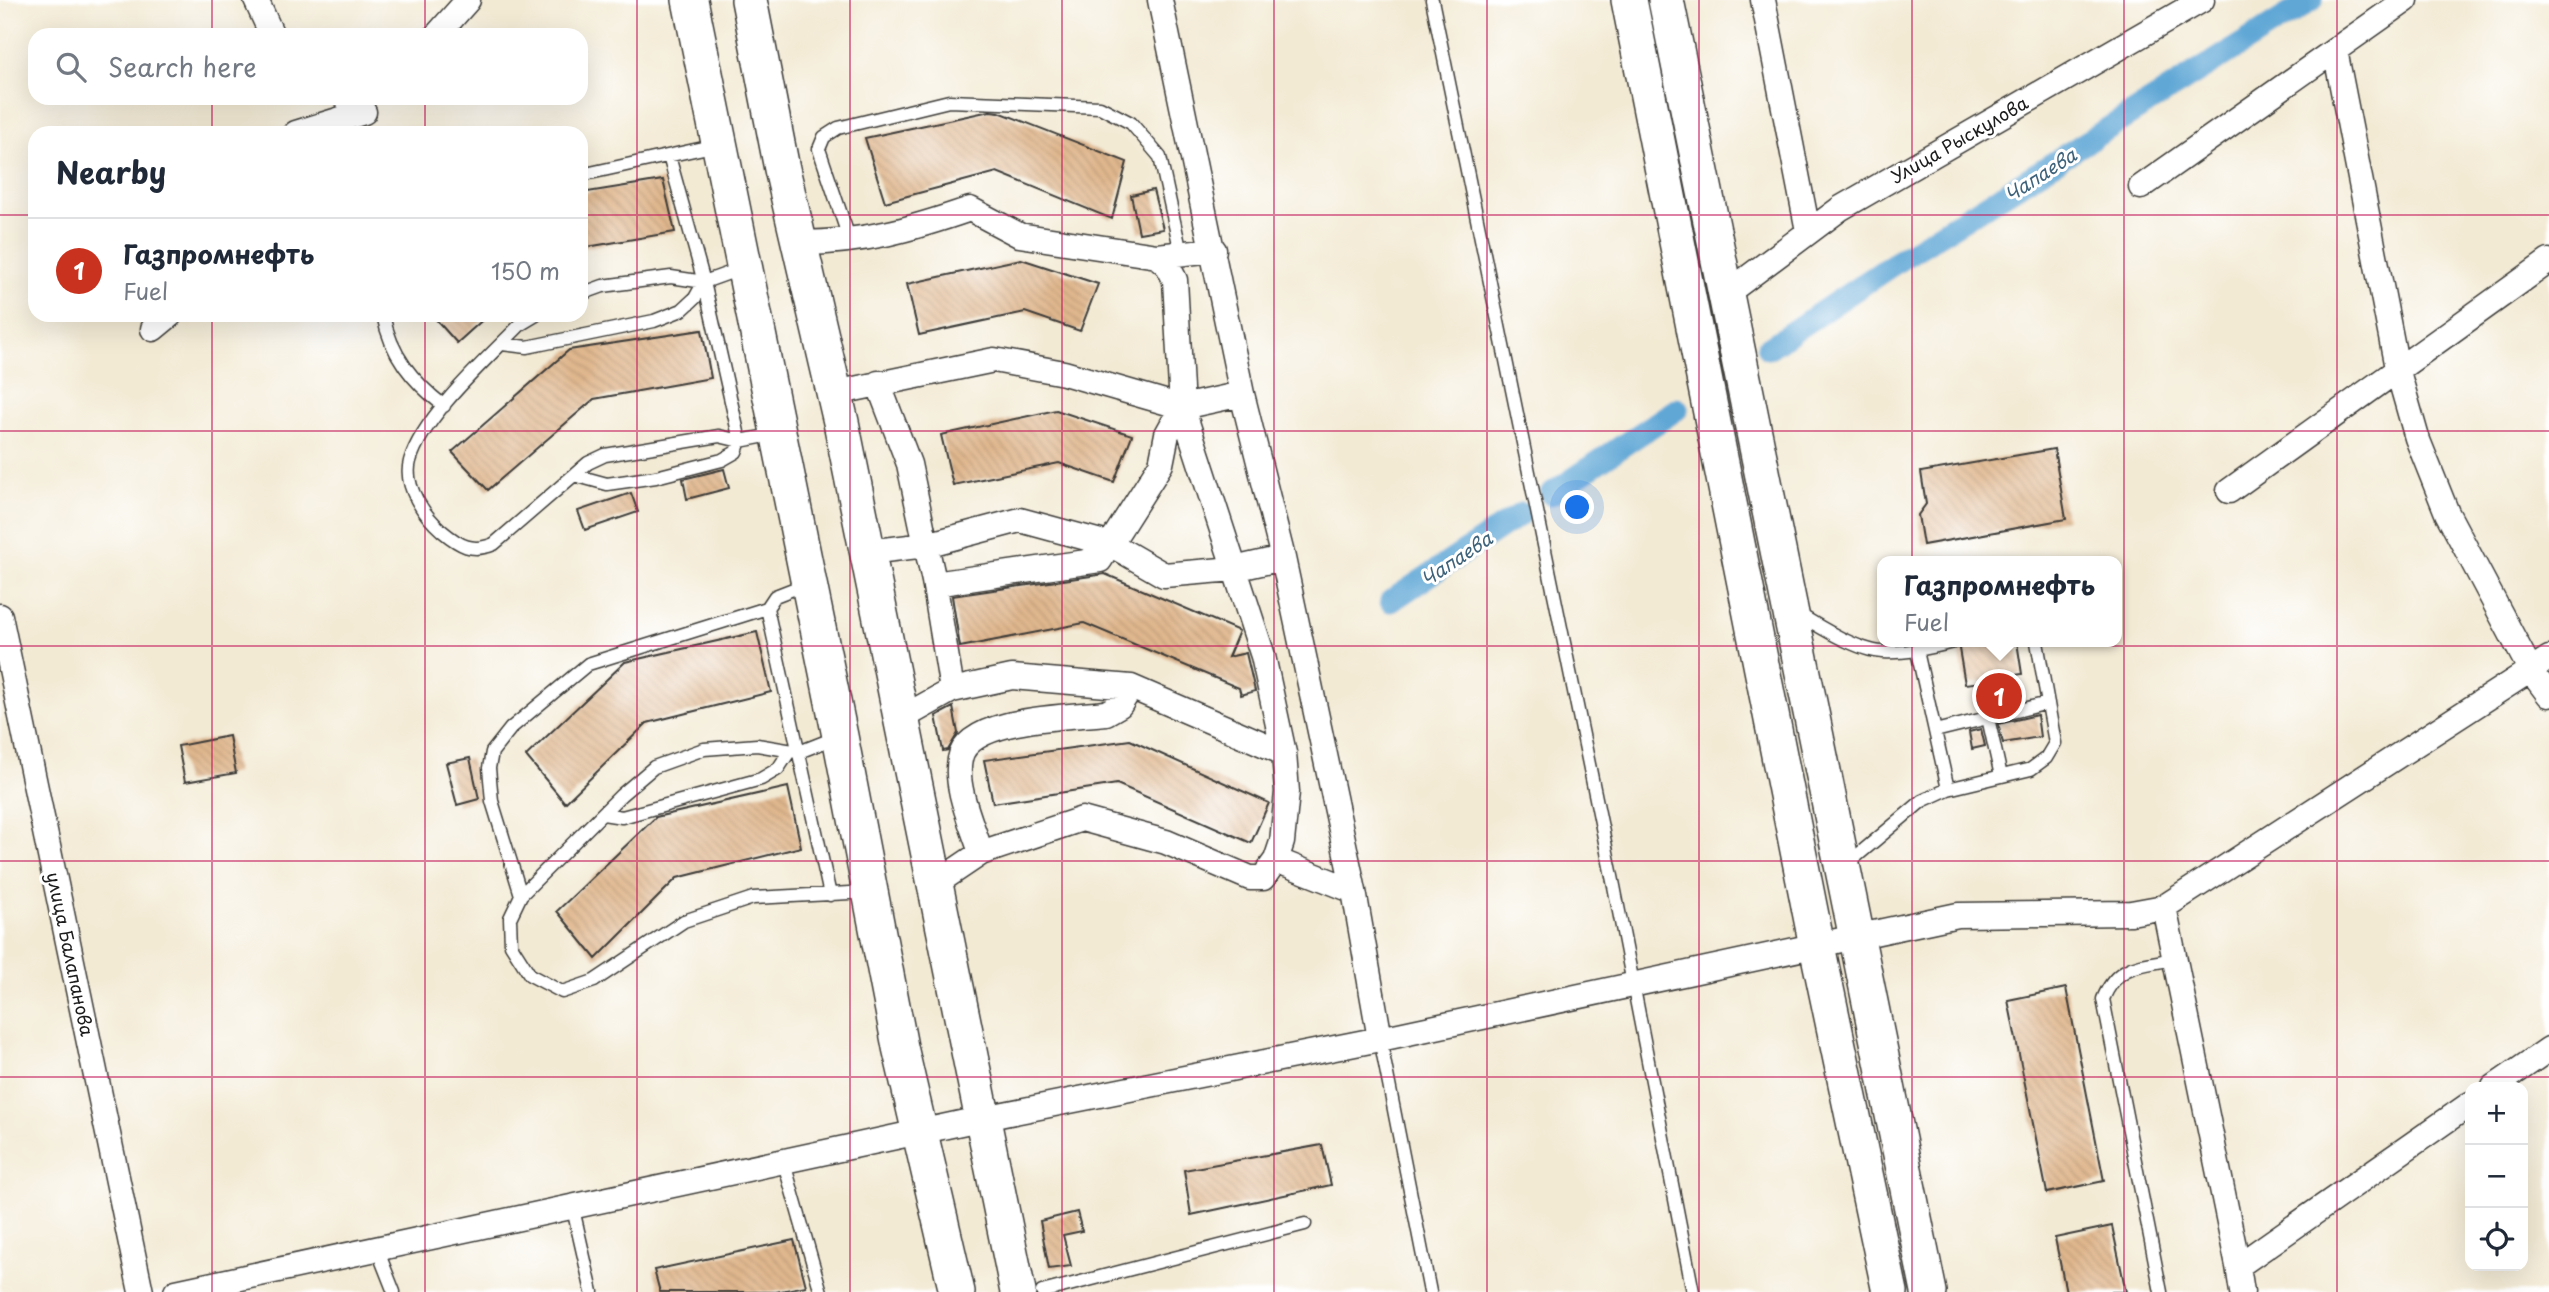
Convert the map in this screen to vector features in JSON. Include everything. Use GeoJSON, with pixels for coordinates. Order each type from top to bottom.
{"type":"FeatureCollection","features":[{"type":"Feature","properties":{"kind":"street"},"geometry":{"type":"LineString","coordinates":[[256,0],[269,28]]}},
{"type":"Feature","properties":{"kind":"street"},"geometry":{"type":"LineString","coordinates":[[443,28],[468,0]]}},
{"type":"Feature","properties":{"kind":"street"},"geometry":{"type":"LineString","coordinates":[[690,0],[776,434],[840,736],[869,892],[957,1292]]}},
{"type":"Feature","properties":{"kind":"street"},"geometry":{"type":"LineString","coordinates":[[749,0],[782,169],[835,393],[1018,1292]]}},
{"type":"Feature","properties":{"kind":"street"},"geometry":{"type":"LineString","coordinates":[[1160,0],[1242,394],[1283,558],[1354,891],[1380,1039]]}},
{"type":"Feature","properties":{"kind":"street"},"geometry":{"type":"LineString","coordinates":[[1629,0],[1817,946],[1890,1292]]}},
{"type":"Feature","properties":{"kind":"street"},"geometry":{"type":"LineString","coordinates":[[1666,0],[1929,1292]]}},
{"type":"Feature","properties":{"kind":"street"},"geometry":{"type":"LineString","coordinates":[[1763,0],[1808,231]]}},
{"type":"Feature","properties":{"kind":"street","name":"Улица Рыскулова"},"geometry":{"type":"LineString","coordinates":[[1726,294],[1808,231],[1942,147],[2202,0]]}},
{"type":"Feature","properties":{"kind":"street"},"geometry":{"type":"LineString","coordinates":[[2141,187],[2406,0]]}},
{"type":"Feature","properties":{"kind":"street"},"geometry":{"type":"LineString","coordinates":[[2335,50],[2397,368],[2417,438],[2447,513],[2540,665],[2549,695]]}},
{"type":"Feature","properties":{"kind":"street"},"geometry":{"type":"LineString","coordinates":[[312,126],[359,105]]}},
{"type":"Feature","properties":{"kind":"street"},"geometry":{"type":"LineString","coordinates":[[351,126],[362,105]]}},
{"type":"Feature","properties":{"kind":"street"},"geometry":{"type":"LineString","coordinates":[[801,243],[850,242],[896,234],[970,209],[1019,235],[1169,255],[1214,250]]}},
{"type":"Feature","properties":{"kind":"street"},"geometry":{"type":"LineString","coordinates":[[935,884],[981,853],[1082,819],[1166,842],[1250,878],[1263,877],[1276,860],[1282,842],[1287,792],[1284,753],[1263,656],[1182,407],[1175,280],[1168,266],[1169,255]]}},
{"type":"Feature","properties":{"kind":"street"},"geometry":{"type":"LineString","coordinates":[[2229,491],[2549,261]]}},
{"type":"Feature","properties":{"kind":"street"},"geometry":{"type":"LineString","coordinates":[[835,393],[994,360],[1064,373],[1182,407],[1242,394]]}},
{"type":"Feature","properties":{"kind":"street"},"geometry":{"type":"LineString","coordinates":[[878,383],[909,464],[952,690]]}},
{"type":"Feature","properties":{"kind":"street"},"geometry":{"type":"LineString","coordinates":[[933,580],[941,583],[1008,571],[1100,560],[1161,464],[1167,434],[1182,407]]}},
{"type":"Feature","properties":{"kind":"street"},"geometry":{"type":"LineString","coordinates":[[868,552],[926,545],[1020,520],[1112,545],[1164,575],[1234,569],[1283,558]]}},
{"type":"Feature","properties":{"kind":"street","name":"улица Балапанова"},"geometry":{"type":"LineString","coordinates":[[0,616],[142,1292]]}},
{"type":"Feature","properties":{"kind":"street"},"geometry":{"type":"LineString","coordinates":[[176,1292],[573,1209],[984,1118],[1380,1039],[1958,915],[2132,913],[2164,906],[2540,665]]}},
{"type":"Feature","properties":{"kind":"street"},"geometry":{"type":"LineString","coordinates":[[902,718],[952,690],[1012,677],[1131,687],[1284,753]]}},
{"type":"Feature","properties":{"kind":"street"},"geometry":{"type":"LineString","coordinates":[[981,853],[961,778],[960,757],[969,742],[997,726],[1106,713],[1120,705],[1131,687]]}},
{"type":"Feature","properties":{"kind":"street"},"geometry":{"type":"LineString","coordinates":[[1276,860],[1354,891]]}},
{"type":"Feature","properties":{"kind":"street"},"geometry":{"type":"LineString","coordinates":[[2164,906],[2242,1292]]}},
{"type":"Feature","properties":{"kind":"street"},"geometry":{"type":"LineString","coordinates":[[2501,1082],[2549,1049]]}},
{"type":"Feature","properties":{"kind":"street"},"geometry":{"type":"LineString","coordinates":[[2238,1266],[2465,1107]]}},
{"type":"Feature","properties":{"kind":"lane"},"geometry":{"type":"LineString","coordinates":[[1432,0],[1693,1292]]}},
{"type":"Feature","properties":{"kind":"lane"},"geometry":{"type":"LineString","coordinates":[[850,242],[819,149],[824,137],[838,128],[948,101],[1100,107],[1131,123],[1160,157],[1169,255]]}},
{"type":"Feature","properties":{"kind":"lane"},"geometry":{"type":"LineString","coordinates":[[588,173],[719,145]]}},
{"type":"Feature","properties":{"kind":"lane"},"geometry":{"type":"LineString","coordinates":[[574,475],[607,484],[656,477],[722,460],[736,452],[740,441],[704,282],[669,156]]}},
{"type":"Feature","properties":{"kind":"lane"},"geometry":{"type":"LineString","coordinates":[[588,291],[671,276],[704,282],[743,268]]}},
{"type":"Feature","properties":{"kind":"lane"},"geometry":{"type":"LineString","coordinates":[[502,344],[527,347],[654,321],[682,310],[695,298],[704,282]]}},
{"type":"Feature","properties":{"kind":"lane"},"geometry":{"type":"LineString","coordinates":[[384,322],[387,335],[415,383],[444,405]]}},
{"type":"Feature","properties":{"kind":"lane"},"geometry":{"type":"LineString","coordinates":[[524,322],[444,405],[410,463],[414,493],[426,517],[459,546],[481,550],[494,544],[588,463],[605,455],[719,436],[740,441],[776,434]]}},
{"type":"Feature","properties":{"kind":"lane"},"geometry":{"type":"LineString","coordinates":[[807,584],[775,596],[768,608],[794,752],[830,895]]}},
{"type":"Feature","properties":{"kind":"lane"},"geometry":{"type":"LineString","coordinates":[[521,895],[492,801],[489,768],[492,752],[511,727],[588,664],[768,608]]}},
{"type":"Feature","properties":{"kind":"lane"},"geometry":{"type":"LineString","coordinates":[[1791,610],[1828,631],[1880,653],[1917,651],[1933,647]]}},
{"type":"Feature","properties":{"kind":"lane"},"geometry":{"type":"LineString","coordinates":[[1843,868],[1922,801],[1948,789],[2031,769],[2046,758],[2054,743],[2037,647]]}},
{"type":"Feature","properties":{"kind":"lane"},"geometry":{"type":"LineString","coordinates":[[1917,651],[1948,789]]}},
{"type":"Feature","properties":{"kind":"lane"},"geometry":{"type":"LineString","coordinates":[[1936,731],[2048,704]]}},
{"type":"Feature","properties":{"kind":"lane"},"geometry":{"type":"LineString","coordinates":[[1988,718],[2001,776]]}},
{"type":"Feature","properties":{"kind":"lane"},"geometry":{"type":"LineString","coordinates":[[603,814],[622,817],[761,779],[778,769],[794,752],[840,736]]}},
{"type":"Feature","properties":{"kind":"lane"},"geometry":{"type":"LineString","coordinates":[[794,752],[757,745],[704,749],[654,767],[521,895],[510,918],[511,945],[530,975],[562,992],[594,981],[684,921],[754,898],[869,892]]}},
{"type":"Feature","properties":{"kind":"lane"},"geometry":{"type":"LineString","coordinates":[[2161,1292],[2103,999],[2110,982],[2124,969],[2174,959]]}},
{"type":"Feature","properties":{"kind":"lane"},"geometry":{"type":"LineString","coordinates":[[1380,1039],[1430,1292]]}},
{"type":"Feature","properties":{"kind":"lane"},"geometry":{"type":"LineString","coordinates":[[784,1163],[821,1292]]}},
{"type":"Feature","properties":{"kind":"lane"},"geometry":{"type":"LineString","coordinates":[[573,1209],[592,1292]]}},
{"type":"Feature","properties":{"kind":"lane"},"geometry":{"type":"LineString","coordinates":[[1042,1292],[1305,1224]]}},
{"type":"Feature","properties":{"kind":"lane"},"geometry":{"type":"LineString","coordinates":[[377,1249],[394,1292]]}},
{"type":"Feature","properties":{"kind":"building"},"geometry":{"type":"Polygon","coordinates":[[[990,111],[999,112],[1127,162],[1112,219],[997,172],[885,202],[865,138],[990,111]]]}},
{"type":"Feature","properties":{"kind":"building"},"geometry":{"type":"Polygon","coordinates":[[[663,180],[675,232],[588,247],[588,192],[663,180]]]}},
{"type":"Feature","properties":{"kind":"building"},"geometry":{"type":"Polygon","coordinates":[[[1153,190],[1163,229],[1139,233],[1131,195],[1153,190]]]}},
{"type":"Feature","properties":{"kind":"building"},"geometry":{"type":"Polygon","coordinates":[[[1021,259],[1098,284],[1080,331],[1025,312],[919,335],[907,284],[1021,259]]]}},
{"type":"Feature","properties":{"kind":"building"},"geometry":{"type":"Polygon","coordinates":[[[438,322],[480,322],[457,343],[438,322]]]}},
{"type":"Feature","properties":{"kind":"building"},"geometry":{"type":"Polygon","coordinates":[[[702,330],[711,378],[594,399],[488,490],[452,452],[569,350],[702,330]]]}},
{"type":"Feature","properties":{"kind":"building"},"geometry":{"type":"Polygon","coordinates":[[[1056,410],[1132,435],[1114,482],[1059,463],[953,485],[941,435],[1056,410]]]}},
{"type":"Feature","properties":{"kind":"building"},"geometry":{"type":"Polygon","coordinates":[[[2054,449],[2066,519],[1923,545],[1918,515],[1926,504],[1921,472],[2054,449]]]}},
{"type":"Feature","properties":{"kind":"building"},"geometry":{"type":"Polygon","coordinates":[[[724,469],[729,488],[687,499],[683,479],[724,469]]]}},
{"type":"Feature","properties":{"kind":"building"},"geometry":{"type":"Polygon","coordinates":[[[631,493],[638,512],[585,530],[578,511],[631,493]]]}},
{"type":"Feature","properties":{"kind":"building"},"geometry":{"type":"Polygon","coordinates":[[[1105,574],[1239,631],[1228,657],[1246,653],[1255,691],[1241,695],[1239,688],[1084,623],[960,647],[952,596],[1105,574]]]}},
{"type":"Feature","properties":{"kind":"building"},"geometry":{"type":"Polygon","coordinates":[[[757,632],[771,692],[647,723],[565,803],[526,756],[625,662],[757,632]]]}},
{"type":"Feature","properties":{"kind":"building"},"geometry":{"type":"Polygon","coordinates":[[[2018,647],[2022,674],[2009,676],[2014,702],[1986,709],[1982,682],[1965,684],[1959,649],[2018,647]]]}},
{"type":"Feature","properties":{"kind":"building"},"geometry":{"type":"Polygon","coordinates":[[[953,707],[958,733],[948,750],[943,751],[936,716],[953,707]]]}},
{"type":"Feature","properties":{"kind":"building"},"geometry":{"type":"Polygon","coordinates":[[[2037,715],[2040,737],[2003,743],[1998,724],[2037,715]]]}},
{"type":"Feature","properties":{"kind":"building"},"geometry":{"type":"Polygon","coordinates":[[[1981,729],[1985,746],[1972,749],[1969,732],[1981,729]]]}},
{"type":"Feature","properties":{"kind":"building"},"geometry":{"type":"Polygon","coordinates":[[[229,736],[236,773],[185,782],[178,746],[229,736]]]}},
{"type":"Feature","properties":{"kind":"building"},"geometry":{"type":"Polygon","coordinates":[[[1130,740],[1269,803],[1251,843],[1117,784],[993,803],[984,760],[1130,740]]]}},
{"type":"Feature","properties":{"kind":"building"},"geometry":{"type":"Polygon","coordinates":[[[470,758],[479,799],[457,805],[446,763],[470,758]]]}},
{"type":"Feature","properties":{"kind":"building"},"geometry":{"type":"Polygon","coordinates":[[[788,787],[801,847],[677,878],[596,959],[557,911],[656,817],[788,787]]]}},
{"type":"Feature","properties":{"kind":"building"},"geometry":{"type":"Polygon","coordinates":[[[2066,988],[2104,1181],[2047,1193],[2008,1000],[2066,988]]]}},
{"type":"Feature","properties":{"kind":"building"},"geometry":{"type":"Polygon","coordinates":[[[1322,1145],[1331,1185],[1191,1215],[1184,1170],[1322,1145]]]}},
{"type":"Feature","properties":{"kind":"building"},"geometry":{"type":"Polygon","coordinates":[[[1077,1212],[1082,1231],[1063,1235],[1071,1266],[1049,1269],[1040,1221],[1077,1212]]]}},
{"type":"Feature","properties":{"kind":"building"},"geometry":{"type":"Polygon","coordinates":[[[2112,1226],[2126,1292],[2066,1292],[2055,1238],[2112,1226]]]}},
{"type":"Feature","properties":{"kind":"building"},"geometry":{"type":"Polygon","coordinates":[[[794,1240],[806,1286],[776,1292],[660,1292],[654,1270],[794,1240]]]}},
{"type":"Feature","properties":{"kind":"waterway","name":"Чапаева"},"geometry":{"type":"LineString","coordinates":[[1768,348],[1907,255],[2312,0]]}},
{"type":"Feature","properties":{"kind":"waterway","name":"Чапаева"},"geometry":{"type":"LineString","coordinates":[[1551,494],[1677,409]]}},
{"type":"Feature","properties":{"kind":"waterway","name":"Чапаева"},"geometry":{"type":"LineString","coordinates":[[1391,601],[1521,514]]}},
{"type":"Feature","properties":{"kind":"place","name":"Газпромнефть"},"geometry":{"type":"Point","coordinates":[1999,696]}}]}
